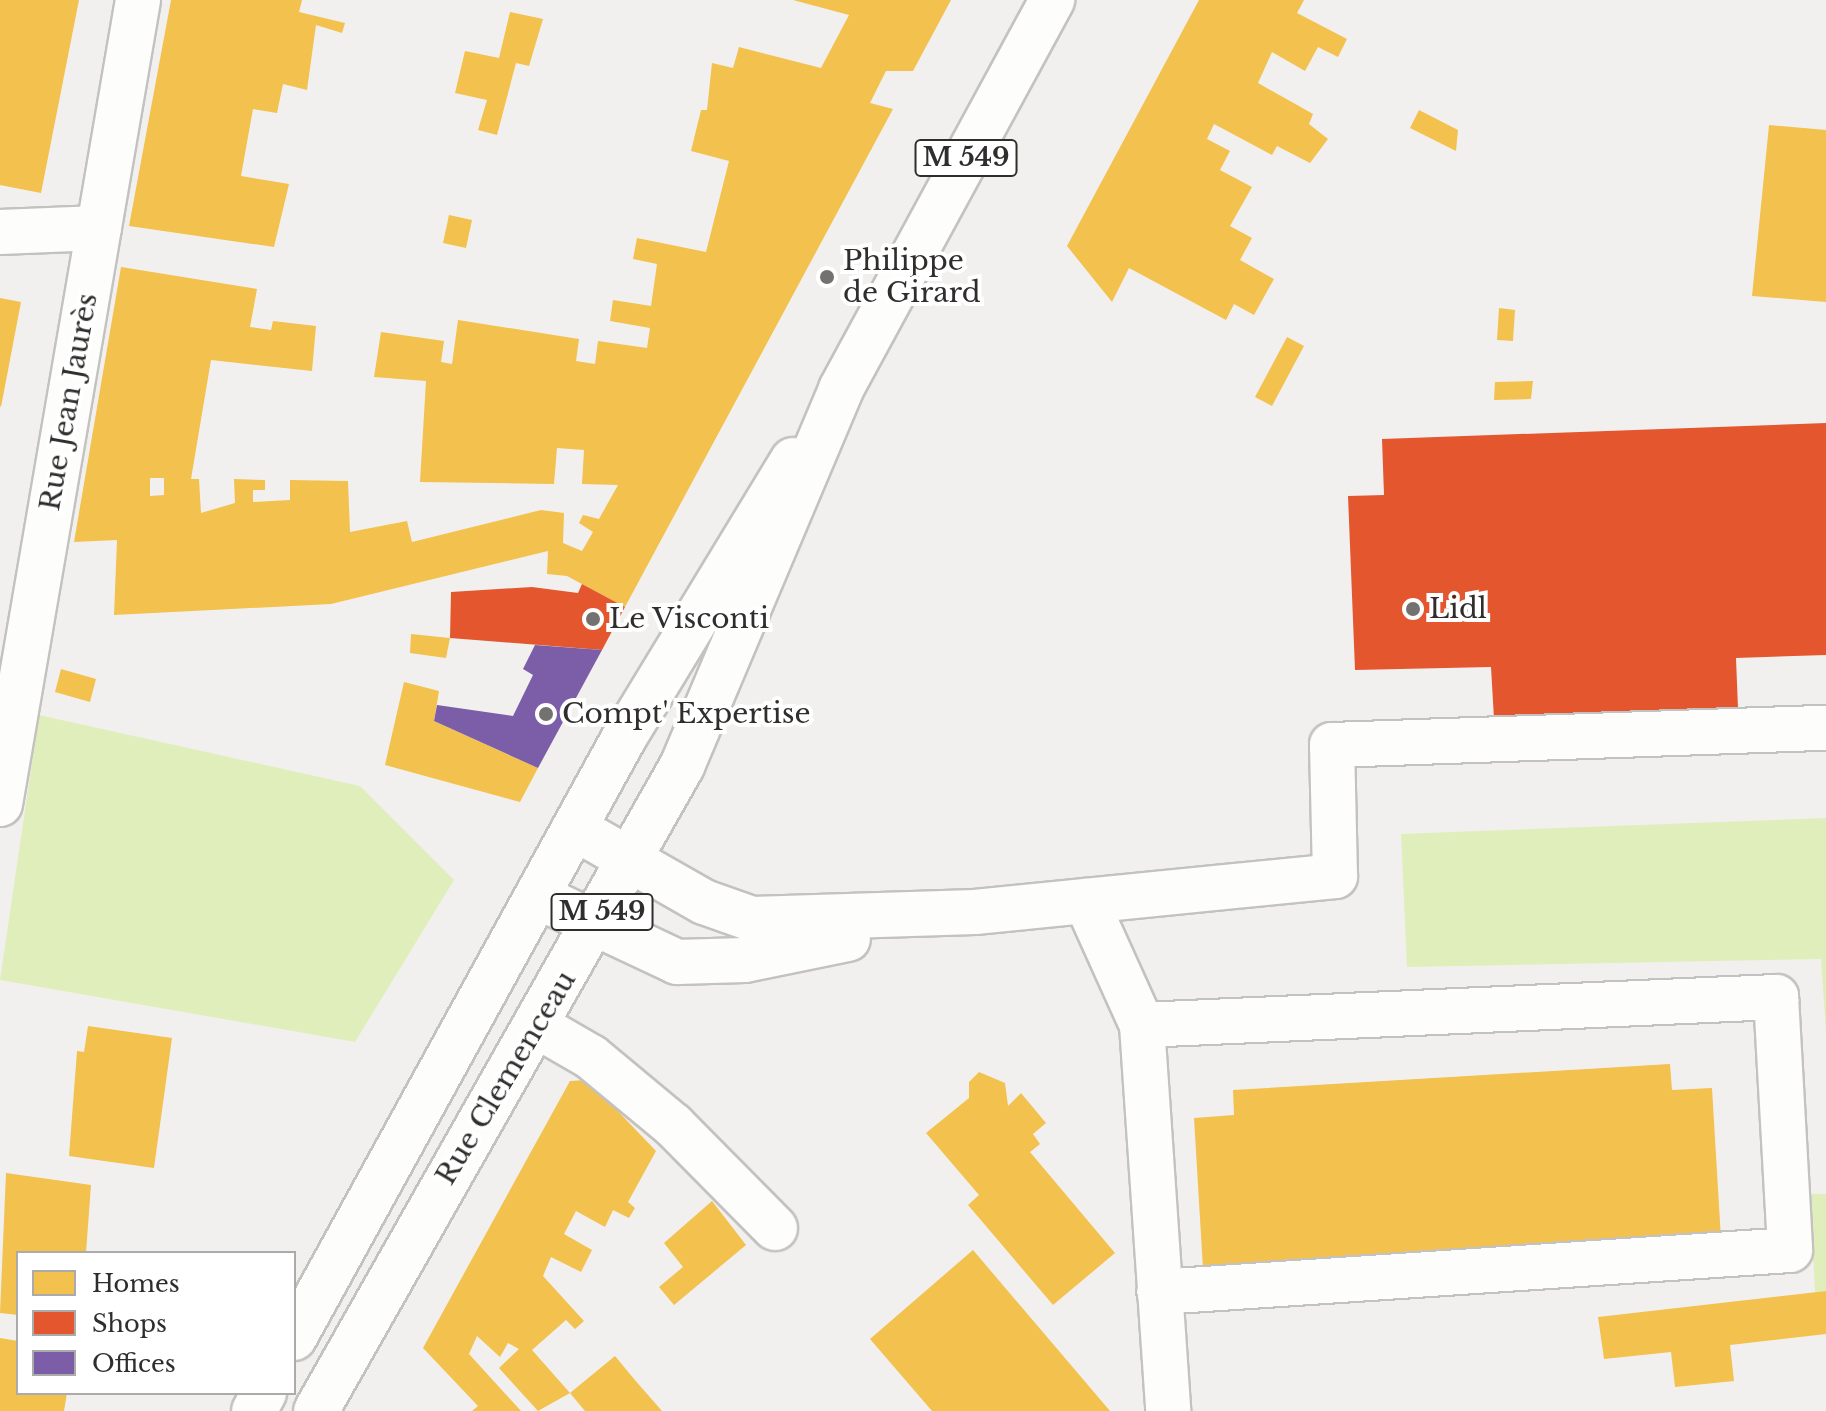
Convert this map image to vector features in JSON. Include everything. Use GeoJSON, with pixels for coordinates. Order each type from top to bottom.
{"type":"FeatureCollection","features":[{"type":"Feature","properties":{"kind":"main road","name":"Rue Jean Jaurès"},"geometry":{"type":"LineString","coordinates":[[0,804],[138,0]]}},
{"type":"Feature","properties":{"kind":"main road","name":"Rue Clemenceau"},"geometry":{"type":"LineString","coordinates":[[296,1334],[725,564],[841,389],[1052,0]]}},
{"type":"Feature","properties":{"kind":"main road"},"geometry":{"type":"LineString","coordinates":[[0,232],[99,228]]}},
{"type":"Feature","properties":{"kind":"main road","name":"Rue Clemenceau"},"geometry":{"type":"LineString","coordinates":[[316,1411],[539,1027],[630,862],[731,665],[841,389]]}},
{"type":"Feature","properties":{"kind":"main road"},"geometry":{"type":"LineString","coordinates":[[576,829],[630,862],[752,919],[975,912],[1335,876],[1332,745],[1826,728]]}},
{"type":"Feature","properties":{"kind":"main road"},"geometry":{"type":"LineString","coordinates":[[539,897],[649,953],[707,964],[975,912]]}},
{"type":"Feature","properties":{"kind":"main road"},"geometry":{"type":"LineString","coordinates":[[1086,901],[1142,1025],[1168,1411]]}},
{"type":"Feature","properties":{"kind":"main road"},"geometry":{"type":"LineString","coordinates":[[1142,1025],[1776,997],[1790,1250],[1159,1292]]}},
{"type":"Feature","properties":{"kind":"main road"},"geometry":{"type":"LineString","coordinates":[[539,1027],[591,1057],[673,1125],[775,1228]]}},
{"type":"Feature","properties":{"kind":"green space"},"geometry":{"type":"Polygon","coordinates":[[[39,715],[360,786],[454,880],[355,1042],[0,980],[39,715]]]}},
{"type":"Feature","properties":{"kind":"green space"},"geometry":{"type":"Polygon","coordinates":[[[1826,818],[1826,1034],[1821,959],[1407,967],[1401,834],[1826,818]]]}},
{"type":"Feature","properties":{"kind":"green space"},"geometry":{"type":"Polygon","coordinates":[[[1810,1194],[1826,1194],[1826,1291],[1815,1292],[1810,1194]]]}},
{"type":"Feature","properties":{"kind":"building: Homes"},"geometry":{"type":"Polygon","coordinates":[[[0,0],[79,0],[41,193],[0,185],[0,0]]]}},
{"type":"Feature","properties":{"kind":"building: Homes"},"geometry":{"type":"Polygon","coordinates":[[[171,0],[302,0],[299,12],[345,23],[342,33],[316,25],[307,90],[283,84],[277,113],[253,109],[241,176],[289,184],[274,247],[129,226],[171,0]]]}},
{"type":"Feature","properties":{"kind":"building: Homes"},"geometry":{"type":"Polygon","coordinates":[[[793,0],[951,0],[913,71],[886,71],[870,103],[893,109],[625,607],[567,576],[547,574],[548,551],[331,604],[114,615],[117,540],[74,542],[121,267],[257,289],[250,327],[271,330],[273,321],[316,326],[312,371],[211,360],[191,479],[199,479],[201,513],[235,503],[234,479],[265,480],[265,490],[253,490],[253,502],[290,500],[290,480],[348,481],[350,532],[407,521],[412,542],[541,510],[564,513],[563,543],[582,551],[593,532],[579,523],[583,515],[599,519],[618,485],[582,484],[584,450],[557,448],[554,484],[420,482],[426,381],[374,377],[381,332],[444,341],[441,362],[452,364],[458,320],[579,339],[576,361],[595,364],[598,341],[647,348],[650,328],[610,321],[613,300],[651,306],[657,264],[633,259],[637,238],[706,252],[729,161],[691,151],[701,110],[707,110],[712,63],[733,68],[739,47],[821,68],[849,15],[793,0]],[[150,478],[150,496],[164,495],[164,478],[150,478]]]}},
{"type":"Feature","properties":{"kind":"building: Homes"},"geometry":{"type":"Polygon","coordinates":[[[1199,0],[1304,0],[1297,13],[1347,39],[1338,57],[1318,47],[1305,71],[1272,52],[1258,83],[1313,114],[1309,124],[1328,139],[1310,163],[1277,146],[1272,155],[1214,124],[1207,139],[1230,151],[1220,170],[1252,187],[1230,226],[1252,238],[1240,260],[1274,279],[1254,315],[1234,304],[1226,320],[1129,268],[1112,302],[1067,246],[1199,0]]]}},
{"type":"Feature","properties":{"kind":"building: Homes"},"geometry":{"type":"Polygon","coordinates":[[[510,12],[543,19],[529,66],[516,63],[497,135],[478,130],[487,100],[455,93],[465,51],[499,58],[510,12]]]}},
{"type":"Feature","properties":{"kind":"building: Homes"},"geometry":{"type":"Polygon","coordinates":[[[1419,110],[1458,130],[1456,151],[1410,128],[1419,110]]]}},
{"type":"Feature","properties":{"kind":"building: Homes"},"geometry":{"type":"Polygon","coordinates":[[[1769,125],[1826,130],[1826,302],[1752,296],[1769,125]]]}},
{"type":"Feature","properties":{"kind":"building: Homes"},"geometry":{"type":"Polygon","coordinates":[[[449,215],[472,220],[466,248],[443,243],[449,215]]]}},
{"type":"Feature","properties":{"kind":"building: Homes"},"geometry":{"type":"Polygon","coordinates":[[[0,298],[21,302],[1,407],[0,406],[0,298]]]}},
{"type":"Feature","properties":{"kind":"building: Homes"},"geometry":{"type":"Polygon","coordinates":[[[1499,308],[1515,310],[1513,341],[1497,340],[1499,308]]]}},
{"type":"Feature","properties":{"kind":"building: Homes"},"geometry":{"type":"Polygon","coordinates":[[[1287,337],[1304,346],[1272,406],[1255,397],[1287,337]]]}},
{"type":"Feature","properties":{"kind":"building: Homes"},"geometry":{"type":"Polygon","coordinates":[[[1533,381],[1531,399],[1494,400],[1495,382],[1533,381]]]}},
{"type":"Feature","properties":{"kind":"building: Homes"},"geometry":{"type":"Polygon","coordinates":[[[411,634],[450,638],[446,658],[410,653],[411,634]]]}},
{"type":"Feature","properties":{"kind":"building: Homes"},"geometry":{"type":"Polygon","coordinates":[[[61,669],[96,679],[90,702],[55,692],[61,669]]]}},
{"type":"Feature","properties":{"kind":"building: Homes"},"geometry":{"type":"Polygon","coordinates":[[[404,682],[439,691],[434,721],[538,768],[520,802],[385,765],[404,682]]]}},
{"type":"Feature","properties":{"kind":"building: Homes"},"geometry":{"type":"Polygon","coordinates":[[[88,1026],[172,1038],[154,1168],[69,1156],[77,1051],[84,1052],[88,1026]]]}},
{"type":"Feature","properties":{"kind":"building: Homes"},"geometry":{"type":"Polygon","coordinates":[[[1670,1064],[1672,1090],[1712,1088],[1721,1239],[1203,1269],[1194,1118],[1234,1115],[1233,1090],[1670,1064]]]}},
{"type":"Feature","properties":{"kind":"building: Homes"},"geometry":{"type":"Polygon","coordinates":[[[979,1072],[1005,1083],[1008,1106],[1021,1093],[1046,1123],[1033,1134],[1040,1144],[1030,1152],[1115,1253],[1053,1305],[968,1205],[979,1195],[926,1133],[969,1098],[969,1082],[979,1072]]]}},
{"type":"Feature","properties":{"kind":"building: Homes"},"geometry":{"type":"Polygon","coordinates":[[[588,1080],[656,1151],[628,1202],[635,1208],[629,1218],[613,1210],[605,1227],[576,1211],[564,1234],[592,1250],[581,1272],[551,1257],[543,1276],[584,1321],[575,1329],[566,1320],[532,1350],[570,1393],[538,1411],[499,1368],[519,1349],[508,1343],[500,1357],[477,1336],[469,1354],[521,1411],[472,1411],[478,1406],[423,1348],[570,1081],[588,1080]]]}},
{"type":"Feature","properties":{"kind":"building: Homes"},"geometry":{"type":"Polygon","coordinates":[[[6,1173],[91,1185],[86,1251],[16,1251],[16,1315],[0,1313],[6,1173]]]}},
{"type":"Feature","properties":{"kind":"building: Homes"},"geometry":{"type":"Polygon","coordinates":[[[712,1201],[746,1245],[674,1305],[659,1287],[683,1267],[664,1243],[712,1201]]]}},
{"type":"Feature","properties":{"kind":"building: Homes"},"geometry":{"type":"Polygon","coordinates":[[[973,1250],[1110,1411],[932,1411],[870,1339],[973,1250]]]}},
{"type":"Feature","properties":{"kind":"building: Homes"},"geometry":{"type":"Polygon","coordinates":[[[1826,1291],[1826,1334],[1730,1345],[1734,1381],[1675,1387],[1671,1352],[1604,1359],[1598,1317],[1826,1291]]]}},
{"type":"Feature","properties":{"kind":"building: Homes"},"geometry":{"type":"Polygon","coordinates":[[[0,1338],[16,1341],[16,1395],[67,1395],[64,1411],[0,1411],[0,1338]]]}},
{"type":"Feature","properties":{"kind":"building: Homes"},"geometry":{"type":"Polygon","coordinates":[[[615,1356],[662,1411],[585,1411],[570,1393],[615,1356]]]}},
{"type":"Feature","properties":{"kind":"building: Shops"},"geometry":{"type":"Polygon","coordinates":[[[1826,423],[1826,655],[1736,658],[1738,708],[1494,719],[1491,667],[1355,670],[1348,496],[1384,495],[1382,439],[1826,423]]]}},
{"type":"Feature","properties":{"kind":"building: Shops"},"geometry":{"type":"Polygon","coordinates":[[[582,584],[625,607],[602,650],[450,638],[451,592],[532,587],[578,593],[582,584]]]}},
{"type":"Feature","properties":{"kind":"building: Offices"},"geometry":{"type":"Polygon","coordinates":[[[535,645],[602,650],[538,768],[434,721],[437,705],[513,716],[533,675],[523,669],[535,645]]]}},
{"type":"Feature","properties":{"kind":"place","name":"Philippe de Girard"},"geometry":{"type":"Point","coordinates":[827,277]}},
{"type":"Feature","properties":{"kind":"place","name":"Lidl"},"geometry":{"type":"Point","coordinates":[1413,609]}},
{"type":"Feature","properties":{"kind":"place","name":"Le Visconti"},"geometry":{"type":"Point","coordinates":[593,619]}},
{"type":"Feature","properties":{"kind":"place","name":"Compt' Expertise"},"geometry":{"type":"Point","coordinates":[546,714]}}]}
